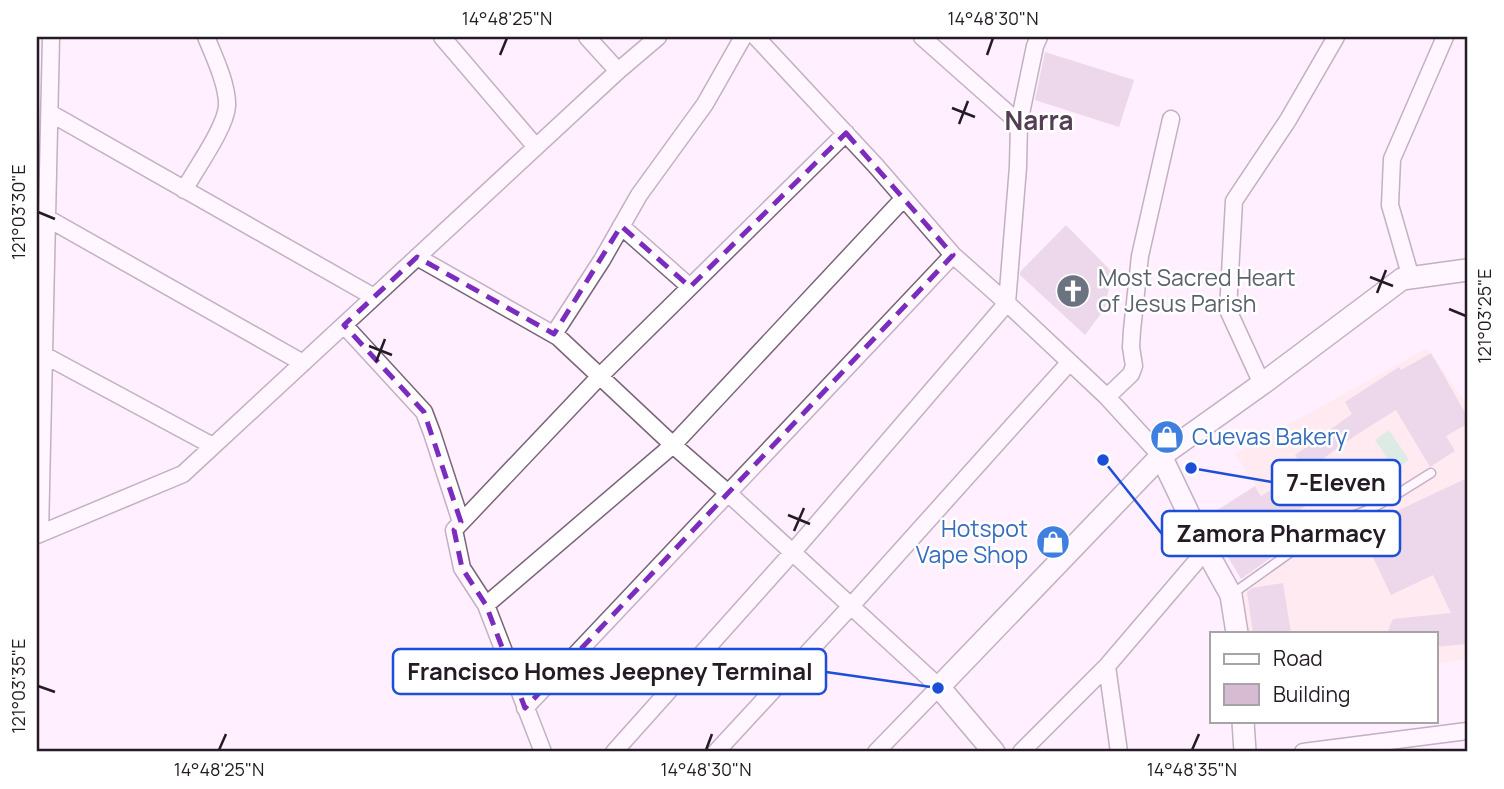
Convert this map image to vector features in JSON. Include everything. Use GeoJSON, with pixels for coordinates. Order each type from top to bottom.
{"type":"FeatureCollection","features":[{"type":"Feature","properties":{"kind":"street"},"geometry":{"type":"LineString","coordinates":[[51,37],[38,534],[183,474],[658,37]]}},
{"type":"Feature","properties":{"kind":"street"},"geometry":{"type":"LineString","coordinates":[[184,190],[221,127],[227,107],[225,90],[206,37]]}},
{"type":"Feature","properties":{"kind":"street"},"geometry":{"type":"LineString","coordinates":[[442,37],[536,147]]}},
{"type":"Feature","properties":{"kind":"street"},"geometry":{"type":"LineString","coordinates":[[587,37],[618,71]]}},
{"type":"Feature","properties":{"kind":"street"},"geometry":{"type":"LineString","coordinates":[[554,334],[602,260],[639,195],[705,104],[743,37]]}},
{"type":"Feature","properties":{"kind":"street"},"geometry":{"type":"LineString","coordinates":[[756,37],[846,133],[953,255],[1107,397],[1161,456],[1231,595],[1237,632]]}},
{"type":"Feature","properties":{"kind":"street"},"geometry":{"type":"LineString","coordinates":[[922,37],[1019,122]]}},
{"type":"Feature","properties":{"kind":"street"},"geometry":{"type":"LineString","coordinates":[[614,752],[792,553],[1007,303],[1019,122],[1039,37]]}},
{"type":"Feature","properties":{"kind":"street"},"geometry":{"type":"LineString","coordinates":[[1262,384],[1227,310],[1234,201],[1288,120],[1336,37]]}},
{"type":"Feature","properties":{"kind":"street"},"geometry":{"type":"LineString","coordinates":[[1411,278],[1390,205],[1392,159],[1445,37]]}},
{"type":"Feature","properties":{"kind":"street"},"geometry":{"type":"LineString","coordinates":[[50,113],[374,297]]}},
{"type":"Feature","properties":{"kind":"street"},"geometry":{"type":"LineString","coordinates":[[1107,397],[1131,374],[1134,366],[1131,347],[1140,256],[1171,119]]}},
{"type":"Feature","properties":{"kind":"street"},"geometry":{"type":"LineString","coordinates":[[543,752],[486,605],[462,568],[454,530],[600,376],[846,133]]}},
{"type":"Feature","properties":{"kind":"street"},"geometry":{"type":"LineString","coordinates":[[486,605],[673,445],[904,198]]}},
{"type":"Feature","properties":{"kind":"street"},"geometry":{"type":"LineString","coordinates":[[47,218],[303,363]]}},
{"type":"Feature","properties":{"kind":"street"},"geometry":{"type":"LineString","coordinates":[[621,226],[690,287]]}},
{"type":"Feature","properties":{"kind":"street"},"geometry":{"type":"LineString","coordinates":[[525,708],[953,255]]}},
{"type":"Feature","properties":{"kind":"street"},"geometry":{"type":"LineString","coordinates":[[417,257],[554,334],[939,687],[994,752]]}},
{"type":"Feature","properties":{"kind":"street"},"geometry":{"type":"LineString","coordinates":[[876,752],[1161,456],[1402,279],[1467,270]]}},
{"type":"Feature","properties":{"kind":"street"},"geometry":{"type":"LineString","coordinates":[[344,325],[424,412],[461,522]]}},
{"type":"Feature","properties":{"kind":"street"},"geometry":{"type":"LineString","coordinates":[[44,355],[214,446]]}},
{"type":"Feature","properties":{"kind":"street"},"geometry":{"type":"LineString","coordinates":[[716,752],[1069,363]]}},
{"type":"Feature","properties":{"kind":"street"},"geometry":{"type":"LineString","coordinates":[[1021,752],[1107,666],[1206,550]]}},
{"type":"Feature","properties":{"kind":"street"},"geometry":{"type":"LineString","coordinates":[[1107,666],[1119,752]]}},
{"type":"Feature","properties":{"kind":"street"},"geometry":{"type":"LineString","coordinates":[[1243,722],[1245,752]]}},
{"type":"Feature","properties":{"kind":"street"},"geometry":{"type":"LineString","coordinates":[[1303,752],[1387,747],[1467,731]]}},
{"type":"Feature","properties":{"kind":"lane"},"geometry":{"type":"LineString","coordinates":[[1231,595],[1336,520],[1371,508],[1431,473]]}},
{"type":"Feature","properties":{"kind":"highlighted area"},"geometry":{"type":"Polygon","coordinates":[[[846,133],[953,255],[525,708],[486,605],[462,568],[454,530],[461,522],[424,412],[344,325],[417,257],[554,334],[621,226],[690,287],[846,133]]]}},
{"type":"Feature","properties":{"kind":"shaded area"},"geometry":{"type":"Polygon","coordinates":[[[1427,348],[1467,405],[1467,659],[1438,664],[1438,632],[1247,632],[1237,586],[1295,546],[1235,454],[1427,348]]]}},
{"type":"Feature","properties":{"kind":"green space"},"geometry":{"type":"Polygon","coordinates":[[[1389,430],[1409,460],[1395,470],[1375,440],[1389,430]]]}},
{"type":"Feature","properties":{"kind":"building"},"geometry":{"type":"Polygon","coordinates":[[[1045,52],[1134,80],[1119,127],[1035,100],[1045,52]]]}},
{"type":"Feature","properties":{"kind":"building","name":"Most Sacred Heart of Jesus Parish"},"geometry":{"type":"Polygon","coordinates":[[[1066,225],[1112,272],[1105,308],[1085,335],[1020,275],[1066,225]]]}},
{"type":"Feature","properties":{"kind":"building"},"geometry":{"type":"Polygon","coordinates":[[[1431,353],[1467,416],[1467,424],[1446,436],[1455,451],[1430,467],[1396,410],[1306,471],[1295,455],[1352,414],[1345,402],[1399,367],[1401,370],[1431,353]]]}},
{"type":"Feature","properties":{"kind":"building"},"geometry":{"type":"Polygon","coordinates":[[[1298,474],[1314,501],[1272,526],[1286,547],[1241,579],[1205,518],[1255,486],[1261,496],[1298,474]]]}},
{"type":"Feature","properties":{"kind":"building"},"geometry":{"type":"Polygon","coordinates":[[[1467,478],[1467,647],[1466,644],[1438,647],[1438,632],[1387,632],[1393,619],[1451,613],[1433,575],[1391,595],[1356,522],[1374,514],[1378,520],[1467,478]]]}},
{"type":"Feature","properties":{"kind":"building"},"geometry":{"type":"Polygon","coordinates":[[[1283,583],[1291,632],[1253,632],[1247,592],[1252,588],[1283,583]]]}},
{"type":"Feature","properties":{"kind":"place","name":"Most Sacred Heart of Jesus Parish"},"geometry":{"type":"Point","coordinates":[1073,291]}},
{"type":"Feature","properties":{"kind":"place","name":"Cuevas Bakery"},"geometry":{"type":"Point","coordinates":[1167,437]}},
{"type":"Feature","properties":{"kind":"place","name":"Zamora Pharmacy"},"geometry":{"type":"Point","coordinates":[1103,460]}},
{"type":"Feature","properties":{"kind":"place","name":"7-Eleven"},"geometry":{"type":"Point","coordinates":[1191,468]}},
{"type":"Feature","properties":{"kind":"place","name":"Hotspot Vape Shop"},"geometry":{"type":"Point","coordinates":[1053,542]}},
{"type":"Feature","properties":{"kind":"place","name":"Francisco Homes Jeepney Terminal"},"geometry":{"type":"Point","coordinates":[938,688]}},
{"type":"Feature","properties":{"kind":"district","name":"Narra"},"geometry":{"type":"Point","coordinates":[1039,121]}}]}
